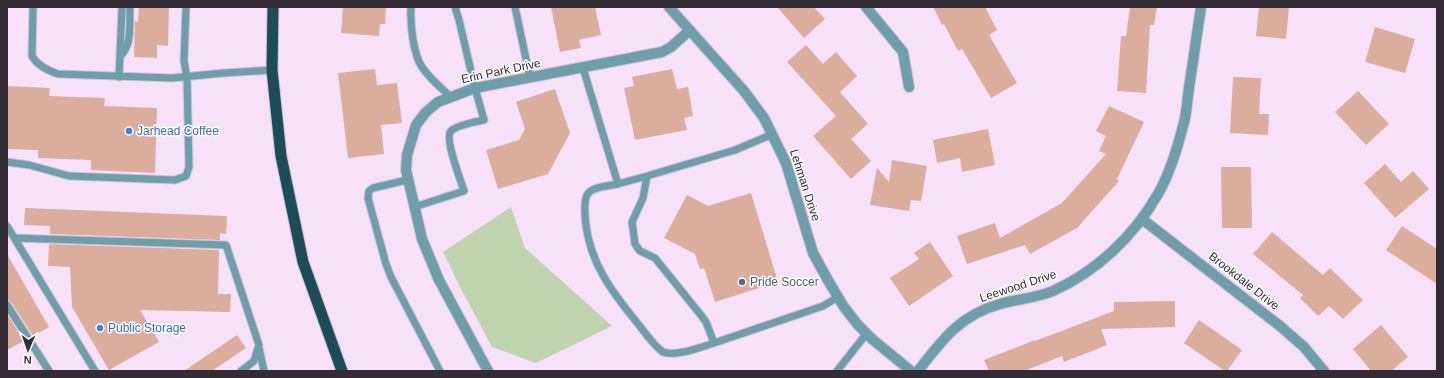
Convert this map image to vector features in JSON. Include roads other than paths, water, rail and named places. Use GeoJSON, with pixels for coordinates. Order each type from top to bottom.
{"type":"FeatureCollection","features":[{"type":"Feature","properties":{"kind":"highway"},"geometry":{"type":"LineString","coordinates":[[272,7],[272,70],[281,156],[303,262],[342,371]]}},
{"type":"Feature","properties":{"kind":"street","name":"Lehman Drive"},"geometry":{"type":"LineString","coordinates":[[669,7],[744,91],[764,118],[773,134],[791,177],[813,253],[838,297],[850,315],[867,334],[881,348],[910,371]]}},
{"type":"Feature","properties":{"kind":"street"},"geometry":{"type":"LineString","coordinates":[[866,7],[903,52],[909,87]]}},
{"type":"Feature","properties":{"kind":"street","name":"Leewood Drive"},"geometry":{"type":"LineString","coordinates":[[918,371],[945,336],[961,323],[979,312],[1000,304],[1027,299],[1052,291],[1073,281],[1108,256],[1142,219],[1158,194],[1169,171],[1184,125],[1201,7]]}},
{"type":"Feature","properties":{"kind":"street","name":"Erin Park Drive"},"geometry":{"type":"LineString","coordinates":[[488,371],[439,280],[422,239],[407,180],[406,170],[407,155],[416,125],[431,107],[450,96],[475,88],[662,52],[668,49],[690,30]]}},
{"type":"Feature","properties":{"kind":"street","name":"Brookdale Drive"},"geometry":{"type":"LineString","coordinates":[[1142,219],[1280,326],[1304,347],[1324,371]]}},
{"type":"Feature","properties":{"kind":"lane"},"geometry":{"type":"LineString","coordinates":[[33,7],[32,56],[36,61],[50,71],[58,74],[187,78],[224,73],[272,70]]}},
{"type":"Feature","properties":{"kind":"lane"},"geometry":{"type":"LineString","coordinates":[[119,76],[122,7]]}},
{"type":"Feature","properties":{"kind":"lane"},"geometry":{"type":"LineString","coordinates":[[120,56],[128,46],[130,7]]}},
{"type":"Feature","properties":{"kind":"lane"},"geometry":{"type":"LineString","coordinates":[[7,162],[29,165],[69,176],[176,180],[184,178],[189,171],[187,78],[184,61],[186,7]]}},
{"type":"Feature","properties":{"kind":"lane"},"geometry":{"type":"LineString","coordinates":[[411,7],[414,41],[418,60],[423,69],[450,96]]}},
{"type":"Feature","properties":{"kind":"lane"},"geometry":{"type":"LineString","coordinates":[[414,207],[464,191],[449,144],[449,132],[456,128],[484,120],[459,20],[454,7]]}},
{"type":"Feature","properties":{"kind":"lane"},"geometry":{"type":"LineString","coordinates":[[515,7],[530,78]]}},
{"type":"Feature","properties":{"kind":"lane"},"geometry":{"type":"LineString","coordinates":[[583,68],[618,184]]}},
{"type":"Feature","properties":{"kind":"lane"},"geometry":{"type":"LineString","coordinates":[[773,134],[735,150],[618,184],[597,188],[590,192],[586,198],[585,205],[589,244],[593,256],[606,281],[630,315],[663,352],[670,354],[691,350],[714,343],[823,306],[838,297]]}},
{"type":"Feature","properties":{"kind":"lane"},"geometry":{"type":"LineString","coordinates":[[647,176],[643,198],[632,222],[635,244],[640,251],[655,258],[700,314],[706,322],[714,343]]}},
{"type":"Feature","properties":{"kind":"lane"},"geometry":{"type":"LineString","coordinates":[[407,180],[373,188],[369,192],[368,198],[391,277],[440,371]]}},
{"type":"Feature","properties":{"kind":"lane"},"geometry":{"type":"LineString","coordinates":[[7,226],[94,371]]}},
{"type":"Feature","properties":{"kind":"lane"},"geometry":{"type":"LineString","coordinates":[[15,238],[226,245],[258,345],[264,371]]}},
{"type":"Feature","properties":{"kind":"lane"},"geometry":{"type":"LineString","coordinates":[[7,305],[49,371]]}},
{"type":"Feature","properties":{"kind":"lane"},"geometry":{"type":"LineString","coordinates":[[837,371],[867,334]]}},
{"type":"Feature","properties":{"kind":"lane"},"geometry":{"type":"LineString","coordinates":[[242,371],[254,361],[258,345]]}},
{"type":"Feature","properties":{"kind":"place","name":"Jarhead Coffee"},"geometry":{"type":"Point","coordinates":[129,131]}},
{"type":"Feature","properties":{"kind":"place","name":"Pride Soccer"},"geometry":{"type":"Point","coordinates":[742,282]}},
{"type":"Feature","properties":{"kind":"place","name":"Public Storage"},"geometry":{"type":"Point","coordinates":[100,328]}}]}
